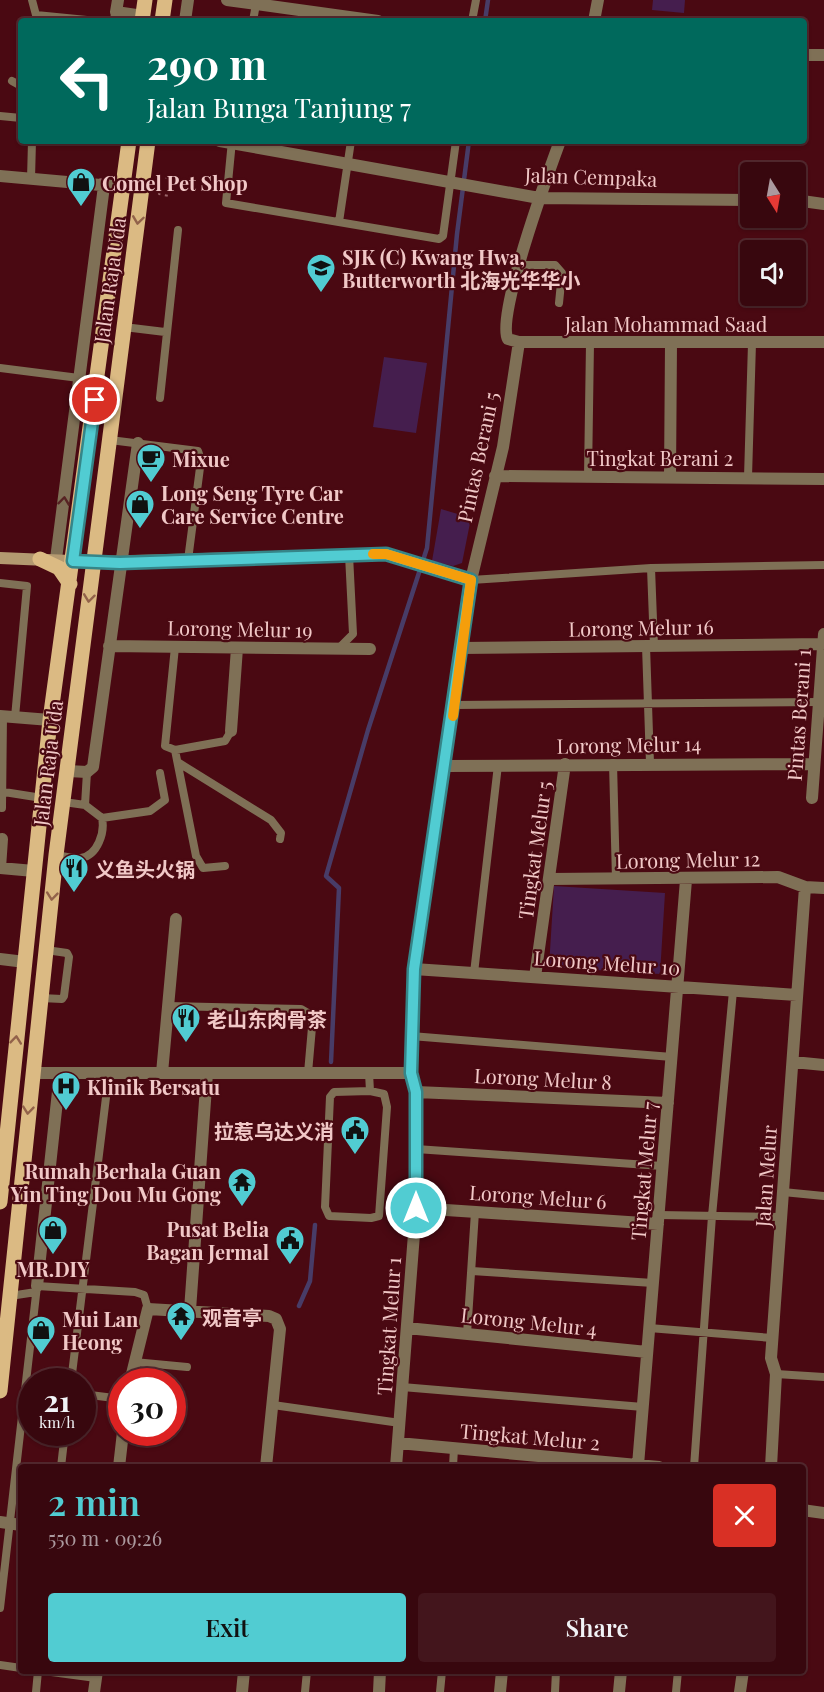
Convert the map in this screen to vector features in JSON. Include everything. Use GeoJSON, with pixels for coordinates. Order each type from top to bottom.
{"type":"FeatureCollection","features":[{"type":"Feature","properties":{"kind":"main road"},"geometry":{"type":"LineString","coordinates":[[143,18],[145,0]]}},
{"type":"Feature","properties":{"kind":"main road"},"geometry":{"type":"LineString","coordinates":[[162,18],[165,0]]}},
{"type":"Feature","properties":{"kind":"main road","name":"Jalan Raja Uda"},"geometry":{"type":"LineString","coordinates":[[0,1202],[5,1095],[25,962],[50,720],[129,144]]}},
{"type":"Feature","properties":{"kind":"main road","name":"Jalan Raja Uda"},"geometry":{"type":"LineString","coordinates":[[0,1391],[56,855],[148,144]]}},
{"type":"Feature","properties":{"kind":"main road"},"geometry":{"type":"LineString","coordinates":[[79,518],[92,523],[99,519]]}},
{"type":"Feature","properties":{"kind":"main road"},"geometry":{"type":"LineString","coordinates":[[48,559],[59,568],[70,584]]}},
{"type":"Feature","properties":{"kind":"street"},"geometry":{"type":"LineString","coordinates":[[185,18],[188,0]]}},
{"type":"Feature","properties":{"kind":"street"},"geometry":{"type":"LineString","coordinates":[[227,0],[256,4],[303,5],[364,18]]}},
{"type":"Feature","properties":{"kind":"street"},"geometry":{"type":"LineString","coordinates":[[595,18],[598,0]]}},
{"type":"Feature","properties":{"kind":"street"},"geometry":{"type":"LineString","coordinates":[[116,11],[143,18]]}},
{"type":"Feature","properties":{"kind":"street"},"geometry":{"type":"LineString","coordinates":[[807,55],[824,55]]}},
{"type":"Feature","properties":{"kind":"street","name":"Jalan Cempaka"},"geometry":{"type":"LineString","coordinates":[[240,144],[472,184],[539,198],[740,200]]}},
{"type":"Feature","properties":{"kind":"street","name":"Pintas Berani 5"},"geometry":{"type":"LineString","coordinates":[[471,580],[503,447],[514,340],[505,325],[519,265],[539,198],[559,144]]}},
{"type":"Feature","properties":{"kind":"street"},"geometry":{"type":"LineString","coordinates":[[0,176],[123,188]]}},
{"type":"Feature","properties":{"kind":"street"},"geometry":{"type":"LineString","coordinates":[[48,559],[79,378],[104,186]]}},
{"type":"Feature","properties":{"kind":"street"},"geometry":{"type":"LineString","coordinates":[[806,202],[824,204]]}},
{"type":"Feature","properties":{"kind":"street","name":"Jalan Mohammad Saad"},"geometry":{"type":"LineString","coordinates":[[514,340],[590,343],[824,342]]}},
{"type":"Feature","properties":{"kind":"street"},"geometry":{"type":"LineString","coordinates":[[670,478],[671,343]]}},
{"type":"Feature","properties":{"kind":"street"},"geometry":{"type":"LineString","coordinates":[[68,771],[90,770],[138,443]]}},
{"type":"Feature","properties":{"kind":"street","name":"Tingkat Berani 2"},"geometry":{"type":"LineString","coordinates":[[495,476],[824,479]]}},
{"type":"Feature","properties":{"kind":"street"},"geometry":{"type":"LineString","coordinates":[[0,558],[120,563],[386,554],[471,580]]}},
{"type":"Feature","properties":{"kind":"street","name":"Tingkat Melur 1"},"geometry":{"type":"LineString","coordinates":[[396,1464],[416,1208],[416,1092],[411,1073],[414,969],[471,580]]}},
{"type":"Feature","properties":{"kind":"street","name":"Lorong Melur 16"},"geometry":{"type":"LineString","coordinates":[[461,648],[650,646],[823,639]]}},
{"type":"Feature","properties":{"kind":"street","name":"Pintas Berani 1"},"geometry":{"type":"LineString","coordinates":[[816,792],[813,764],[823,639]]}},
{"type":"Feature","properties":{"kind":"street","name":"Lorong Melur 19"},"geometry":{"type":"LineString","coordinates":[[109,646],[370,649]]}},
{"type":"Feature","properties":{"kind":"street"},"geometry":{"type":"LineString","coordinates":[[231,731],[237,648]]}},
{"type":"Feature","properties":{"kind":"street"},"geometry":{"type":"LineString","coordinates":[[6,716],[50,720]]}},
{"type":"Feature","properties":{"kind":"street","name":"Lorong Melur 14"},"geometry":{"type":"LineString","coordinates":[[445,766],[613,763],[813,764]]}},
{"type":"Feature","properties":{"kind":"street","name":"Tingkat Melur 5"},"geometry":{"type":"LineString","coordinates":[[535,977],[566,764]]}},
{"type":"Feature","properties":{"kind":"street"},"geometry":{"type":"LineString","coordinates":[[2,840],[0,868],[34,871]]}},
{"type":"Feature","properties":{"kind":"street","name":"Lorong Melur 12"},"geometry":{"type":"LineString","coordinates":[[550,879],[686,880],[778,877],[805,887],[824,888]]}},
{"type":"Feature","properties":{"kind":"street","name":"Tingkat Melur 7"},"geometry":{"type":"LineString","coordinates":[[631,1464],[643,1407],[686,880]]}},
{"type":"Feature","properties":{"kind":"street","name":"Jalan Melur"},"geometry":{"type":"LineString","coordinates":[[771,1464],[776,1374],[771,1358],[772,1338],[805,887]]}},
{"type":"Feature","properties":{"kind":"street"},"geometry":{"type":"LineString","coordinates":[[162,1073],[176,919]]}},
{"type":"Feature","properties":{"kind":"street"},"geometry":{"type":"LineString","coordinates":[[0,959],[25,962]]}},
{"type":"Feature","properties":{"kind":"street","name":"Lorong Melur 10"},"geometry":{"type":"LineString","coordinates":[[414,969],[797,995]]}},
{"type":"Feature","properties":{"kind":"street"},"geometry":{"type":"LineString","coordinates":[[793,1062],[824,1065]]}},
{"type":"Feature","properties":{"kind":"street"},"geometry":{"type":"LineString","coordinates":[[32,1073],[411,1073]]}},
{"type":"Feature","properties":{"kind":"street"},"geometry":{"type":"LineString","coordinates":[[36,1289],[60,1073]]}},
{"type":"Feature","properties":{"kind":"street"},"geometry":{"type":"LineString","coordinates":[[190,1310],[207,1073]]}},
{"type":"Feature","properties":{"kind":"street","name":"Lorong Melur 8"},"geometry":{"type":"LineString","coordinates":[[416,1092],[668,1103]]}},
{"type":"Feature","properties":{"kind":"street","name":"Lorong Melur 6"},"geometry":{"type":"LineString","coordinates":[[416,1208],[658,1219]]}},
{"type":"Feature","properties":{"kind":"street"},"geometry":{"type":"LineString","coordinates":[[133,1368],[148,1309],[190,1310],[276,1319],[280,1329],[266,1464]]}},
{"type":"Feature","properties":{"kind":"street","name":"Lorong Melur 4"},"geometry":{"type":"LineString","coordinates":[[407,1328],[647,1352]]}},
{"type":"Feature","properties":{"kind":"street","name":"Tingkat Melur 2"},"geometry":{"type":"LineString","coordinates":[[398,1443],[620,1464]]}},
{"type":"Feature","properties":{"kind":"street"},"geometry":{"type":"LineString","coordinates":[[119,1464],[121,1446]]}},
{"type":"Feature","properties":{"kind":"street"},"geometry":{"type":"LineString","coordinates":[[514,1464],[515,1454]]}},
{"type":"Feature","properties":{"kind":"street"},"geometry":{"type":"LineString","coordinates":[[806,1511],[824,1513]]}},
{"type":"Feature","properties":{"kind":"street"},"geometry":{"type":"LineString","coordinates":[[94,1692],[96,1674]]}},
{"type":"Feature","properties":{"kind":"street"},"geometry":{"type":"LineString","coordinates":[[242,1692],[244,1674]]}},
{"type":"Feature","properties":{"kind":"street"},"geometry":{"type":"LineString","coordinates":[[379,1692],[380,1674]]}},
{"type":"Feature","properties":{"kind":"street"},"geometry":{"type":"LineString","coordinates":[[500,1692],[502,1674]]}},
{"type":"Feature","properties":{"kind":"street"},"geometry":{"type":"LineString","coordinates":[[619,1692],[621,1674]]}},
{"type":"Feature","properties":{"kind":"street"},"geometry":{"type":"LineString","coordinates":[[740,1692],[743,1674]]}},
{"type":"Feature","properties":{"kind":"lane"},"geometry":{"type":"LineString","coordinates":[[32,0],[36,15],[66,18]]}},
{"type":"Feature","properties":{"kind":"lane"},"geometry":{"type":"LineString","coordinates":[[473,18],[476,0]]}},
{"type":"Feature","properties":{"kind":"lane"},"geometry":{"type":"LineString","coordinates":[[254,18],[256,4]]}},
{"type":"Feature","properties":{"kind":"lane"},"geometry":{"type":"LineString","coordinates":[[12,81],[18,85]]}},
{"type":"Feature","properties":{"kind":"lane"},"geometry":{"type":"LineString","coordinates":[[0,116],[18,118]]}},
{"type":"Feature","properties":{"kind":"lane"},"geometry":{"type":"LineString","coordinates":[[31,179],[32,144]]}},
{"type":"Feature","properties":{"kind":"lane"},"geometry":{"type":"LineString","coordinates":[[228,144],[226,203],[440,239],[443,236],[453,181],[456,144]]}},
{"type":"Feature","properties":{"kind":"lane"},"geometry":{"type":"LineString","coordinates":[[339,222],[350,144]]}},
{"type":"Feature","properties":{"kind":"lane"},"geometry":{"type":"LineString","coordinates":[[160,398],[165,332],[178,230]]}},
{"type":"Feature","properties":{"kind":"lane"},"geometry":{"type":"LineString","coordinates":[[519,265],[555,266],[562,273],[559,303]]}},
{"type":"Feature","properties":{"kind":"lane"},"geometry":{"type":"LineString","coordinates":[[124,327],[165,332]]}},
{"type":"Feature","properties":{"kind":"lane"},"geometry":{"type":"LineString","coordinates":[[588,476],[590,343]]}},
{"type":"Feature","properties":{"kind":"lane"},"geometry":{"type":"LineString","coordinates":[[748,477],[752,343]]}},
{"type":"Feature","properties":{"kind":"lane"},"geometry":{"type":"LineString","coordinates":[[0,368],[79,378]]}},
{"type":"Feature","properties":{"kind":"lane"},"geometry":{"type":"LineString","coordinates":[[110,440],[198,451],[201,460],[188,560]]}},
{"type":"Feature","properties":{"kind":"lane"},"geometry":{"type":"LineString","coordinates":[[338,649],[353,634],[349,555]]}},
{"type":"Feature","properties":{"kind":"lane"},"geometry":{"type":"LineString","coordinates":[[471,580],[651,568],[824,565]]}},
{"type":"Feature","properties":{"kind":"lane"},"geometry":{"type":"LineString","coordinates":[[650,763],[648,705],[651,568]]}},
{"type":"Feature","properties":{"kind":"lane"},"geometry":{"type":"LineString","coordinates":[[0,584],[27,586],[6,716],[2,808]]}},
{"type":"Feature","properties":{"kind":"lane"},"geometry":{"type":"LineString","coordinates":[[175,647],[165,746],[176,750],[225,741],[231,731]]}},
{"type":"Feature","properties":{"kind":"lane"},"geometry":{"type":"LineString","coordinates":[[454,705],[819,702]]}},
{"type":"Feature","properties":{"kind":"lane"},"geometry":{"type":"LineString","coordinates":[[176,750],[182,794],[196,856],[203,868],[225,866]]}},
{"type":"Feature","properties":{"kind":"lane"},"geometry":{"type":"LineString","coordinates":[[178,763],[271,820],[281,832],[280,839]]}},
{"type":"Feature","properties":{"kind":"lane"},"geometry":{"type":"LineString","coordinates":[[613,763],[616,880]]}},
{"type":"Feature","properties":{"kind":"lane"},"geometry":{"type":"LineString","coordinates":[[474,973],[498,765]]}},
{"type":"Feature","properties":{"kind":"lane"},"geometry":{"type":"LineString","coordinates":[[85,805],[90,770]]}},
{"type":"Feature","properties":{"kind":"lane"},"geometry":{"type":"LineString","coordinates":[[102,818],[150,811],[165,800],[160,773]]}},
{"type":"Feature","properties":{"kind":"lane"},"geometry":{"type":"LineString","coordinates":[[3,792],[42,798]]}},
{"type":"Feature","properties":{"kind":"lane"},"geometry":{"type":"LineString","coordinates":[[56,855],[81,858],[94,851],[104,827],[102,818],[85,805],[64,802]]}},
{"type":"Feature","properties":{"kind":"lane"},"geometry":{"type":"LineString","coordinates":[[41,998],[62,999],[69,957],[67,953],[46,950]]}},
{"type":"Feature","properties":{"kind":"lane"},"geometry":{"type":"LineString","coordinates":[[694,1464],[712,1216],[733,991]]}},
{"type":"Feature","properties":{"kind":"lane"},"geometry":{"type":"LineString","coordinates":[[168,1006],[301,1009],[309,1012],[313,1016],[308,1073]]}},
{"type":"Feature","properties":{"kind":"lane"},"geometry":{"type":"LineString","coordinates":[[411,1036],[672,1057]]}},
{"type":"Feature","properties":{"kind":"lane"},"geometry":{"type":"LineString","coordinates":[[73,1368],[109,1073]]}},
{"type":"Feature","properties":{"kind":"lane"},"geometry":{"type":"LineString","coordinates":[[369,1073],[369,1091]]}},
{"type":"Feature","properties":{"kind":"lane"},"geometry":{"type":"LineString","coordinates":[[369,1091],[384,1094],[387,1107],[379,1215],[371,1218],[329,1216],[325,1207],[330,1097],[334,1092],[369,1091]]}},
{"type":"Feature","properties":{"kind":"lane"},"geometry":{"type":"LineString","coordinates":[[416,1149],[663,1166]]}},
{"type":"Feature","properties":{"kind":"lane"},"geometry":{"type":"LineString","coordinates":[[783,1192],[824,1196]]}},
{"type":"Feature","properties":{"kind":"lane"},"geometry":{"type":"LineString","coordinates":[[467,1334],[476,1212]]}},
{"type":"Feature","properties":{"kind":"lane"},"geometry":{"type":"LineString","coordinates":[[658,1219],[712,1216],[781,1217]]}},
{"type":"Feature","properties":{"kind":"lane"},"geometry":{"type":"LineString","coordinates":[[472,1271],[653,1283]]}},
{"type":"Feature","properties":{"kind":"lane"},"geometry":{"type":"LineString","coordinates":[[30,1368],[36,1289]]}},
{"type":"Feature","properties":{"kind":"lane"},"geometry":{"type":"LineString","coordinates":[[10,1296],[36,1289],[83,1289],[144,1295],[148,1309]]}},
{"type":"Feature","properties":{"kind":"lane"},"geometry":{"type":"LineString","coordinates":[[649,1328],[772,1338]]}},
{"type":"Feature","properties":{"kind":"lane"},"geometry":{"type":"LineString","coordinates":[[134,1362],[187,1367]]}},
{"type":"Feature","properties":{"kind":"lane"},"geometry":{"type":"LineString","coordinates":[[776,1374],[824,1377]]}},
{"type":"Feature","properties":{"kind":"lane"},"geometry":{"type":"LineString","coordinates":[[402,1387],[643,1407]]}},
{"type":"Feature","properties":{"kind":"lane"},"geometry":{"type":"LineString","coordinates":[[273,1405],[400,1423]]}},
{"type":"Feature","properties":{"kind":"lane"},"geometry":{"type":"LineString","coordinates":[[0,1608],[20,1446]]}},
{"type":"Feature","properties":{"kind":"lane"},"geometry":{"type":"LineString","coordinates":[[61,1464],[63,1446]]}},
{"type":"Feature","properties":{"kind":"lane"},"geometry":{"type":"LineString","coordinates":[[453,1464],[454,1448]]}},
{"type":"Feature","properties":{"kind":"lane"},"geometry":{"type":"LineString","coordinates":[[0,1665],[18,1668]]}},
{"type":"Feature","properties":{"kind":"lane"},"geometry":{"type":"LineString","coordinates":[[36,1692],[38,1674]]}},
{"type":"Feature","properties":{"kind":"lane"},"geometry":{"type":"LineString","coordinates":[[305,1692],[307,1674]]}},
{"type":"Feature","properties":{"kind":"lane"},"geometry":{"type":"LineString","coordinates":[[441,1692],[442,1674]]}},
{"type":"Feature","properties":{"kind":"lane"},"geometry":{"type":"LineString","coordinates":[[555,1692],[556,1674]]}},
{"type":"Feature","properties":{"kind":"lane"},"geometry":{"type":"LineString","coordinates":[[676,1692],[678,1674]]}},
{"type":"Feature","properties":{"kind":"path"},"geometry":{"type":"LineString","coordinates":[[77,177],[158,185],[159,195],[169,196],[170,185],[166,177]]}},
{"type":"Feature","properties":{"kind":"shaded area"},"geometry":{"type":"Polygon","coordinates":[[[653,0],[685,0],[684,13],[652,10],[653,0]]]}},
{"type":"Feature","properties":{"kind":"shaded area"},"geometry":{"type":"Polygon","coordinates":[[[384,357],[427,363],[416,433],[373,427],[384,357]]]}},
{"type":"Feature","properties":{"kind":"shaded area"},"geometry":{"type":"Polygon","coordinates":[[[441,509],[471,518],[462,563],[453,566],[432,561],[441,509]]]}},
{"type":"Feature","properties":{"kind":"shaded area"},"geometry":{"type":"Polygon","coordinates":[[[554,886],[665,893],[660,974],[549,967],[554,886]]]}},
{"type":"Feature","properties":{"kind":"waterway"},"geometry":{"type":"LineString","coordinates":[[485,18],[488,0]]}},
{"type":"Feature","properties":{"kind":"waterway"},"geometry":{"type":"LineString","coordinates":[[331,1062],[339,888],[326,876],[368,730],[427,548],[457,234],[469,144]]}},
{"type":"Feature","properties":{"kind":"waterway"},"geometry":{"type":"LineString","coordinates":[[299,1306],[310,1281],[315,1225]]}},
{"type":"Feature","properties":{"kind":"slow traffic"},"geometry":{"type":"LineString","coordinates":[[373,554],[386,554],[471,580],[453,716]]}},
{"type":"Feature","properties":{"kind":"place","name":"Comel Pet Shop"},"geometry":{"type":"Point","coordinates":[81,208]}},
{"type":"Feature","properties":{"kind":"place","name":"SJK (C) Kwang Hwa, Butterworth 北海光华华小"},"geometry":{"type":"Point","coordinates":[321,294]}},
{"type":"Feature","properties":{"kind":"place","name":"Mixue"},"geometry":{"type":"Point","coordinates":[151,484]}},
{"type":"Feature","properties":{"kind":"place","name":"Long Seng Tyre Car Care Service Centre"},"geometry":{"type":"Point","coordinates":[140,530]}},
{"type":"Feature","properties":{"kind":"place","name":"义鱼头火锅"},"geometry":{"type":"Point","coordinates":[74,894]}},
{"type":"Feature","properties":{"kind":"place","name":"老山东肉骨茶"},"geometry":{"type":"Point","coordinates":[186,1044]}},
{"type":"Feature","properties":{"kind":"place","name":"Klinik Bersatu"},"geometry":{"type":"Point","coordinates":[66,1112]}},
{"type":"Feature","properties":{"kind":"place","name":"拉惹乌达义消"},"geometry":{"type":"Point","coordinates":[355,1156]}},
{"type":"Feature","properties":{"kind":"place","name":"Rumah Berhala Guan Yin Ting Dou Mu Gong"},"geometry":{"type":"Point","coordinates":[242,1208]}},
{"type":"Feature","properties":{"kind":"place","name":"MR.DIY"},"geometry":{"type":"Point","coordinates":[53,1256]}},
{"type":"Feature","properties":{"kind":"place","name":"Pusat Belia Bagan Jermal"},"geometry":{"type":"Point","coordinates":[290,1266]}},
{"type":"Feature","properties":{"kind":"place","name":"观音亭"},"geometry":{"type":"Point","coordinates":[181,1342]}},
{"type":"Feature","properties":{"kind":"place","name":"Mui Lan Heong"},"geometry":{"type":"Point","coordinates":[41,1356]}},
{"type":"Feature","properties":{"kind":"route"},"geometry":{"type":"LineString","coordinates":[[95,400],[73,561],[120,563],[386,554],[471,580],[414,969],[411,1073],[416,1092],[416,1208]]}}]}
